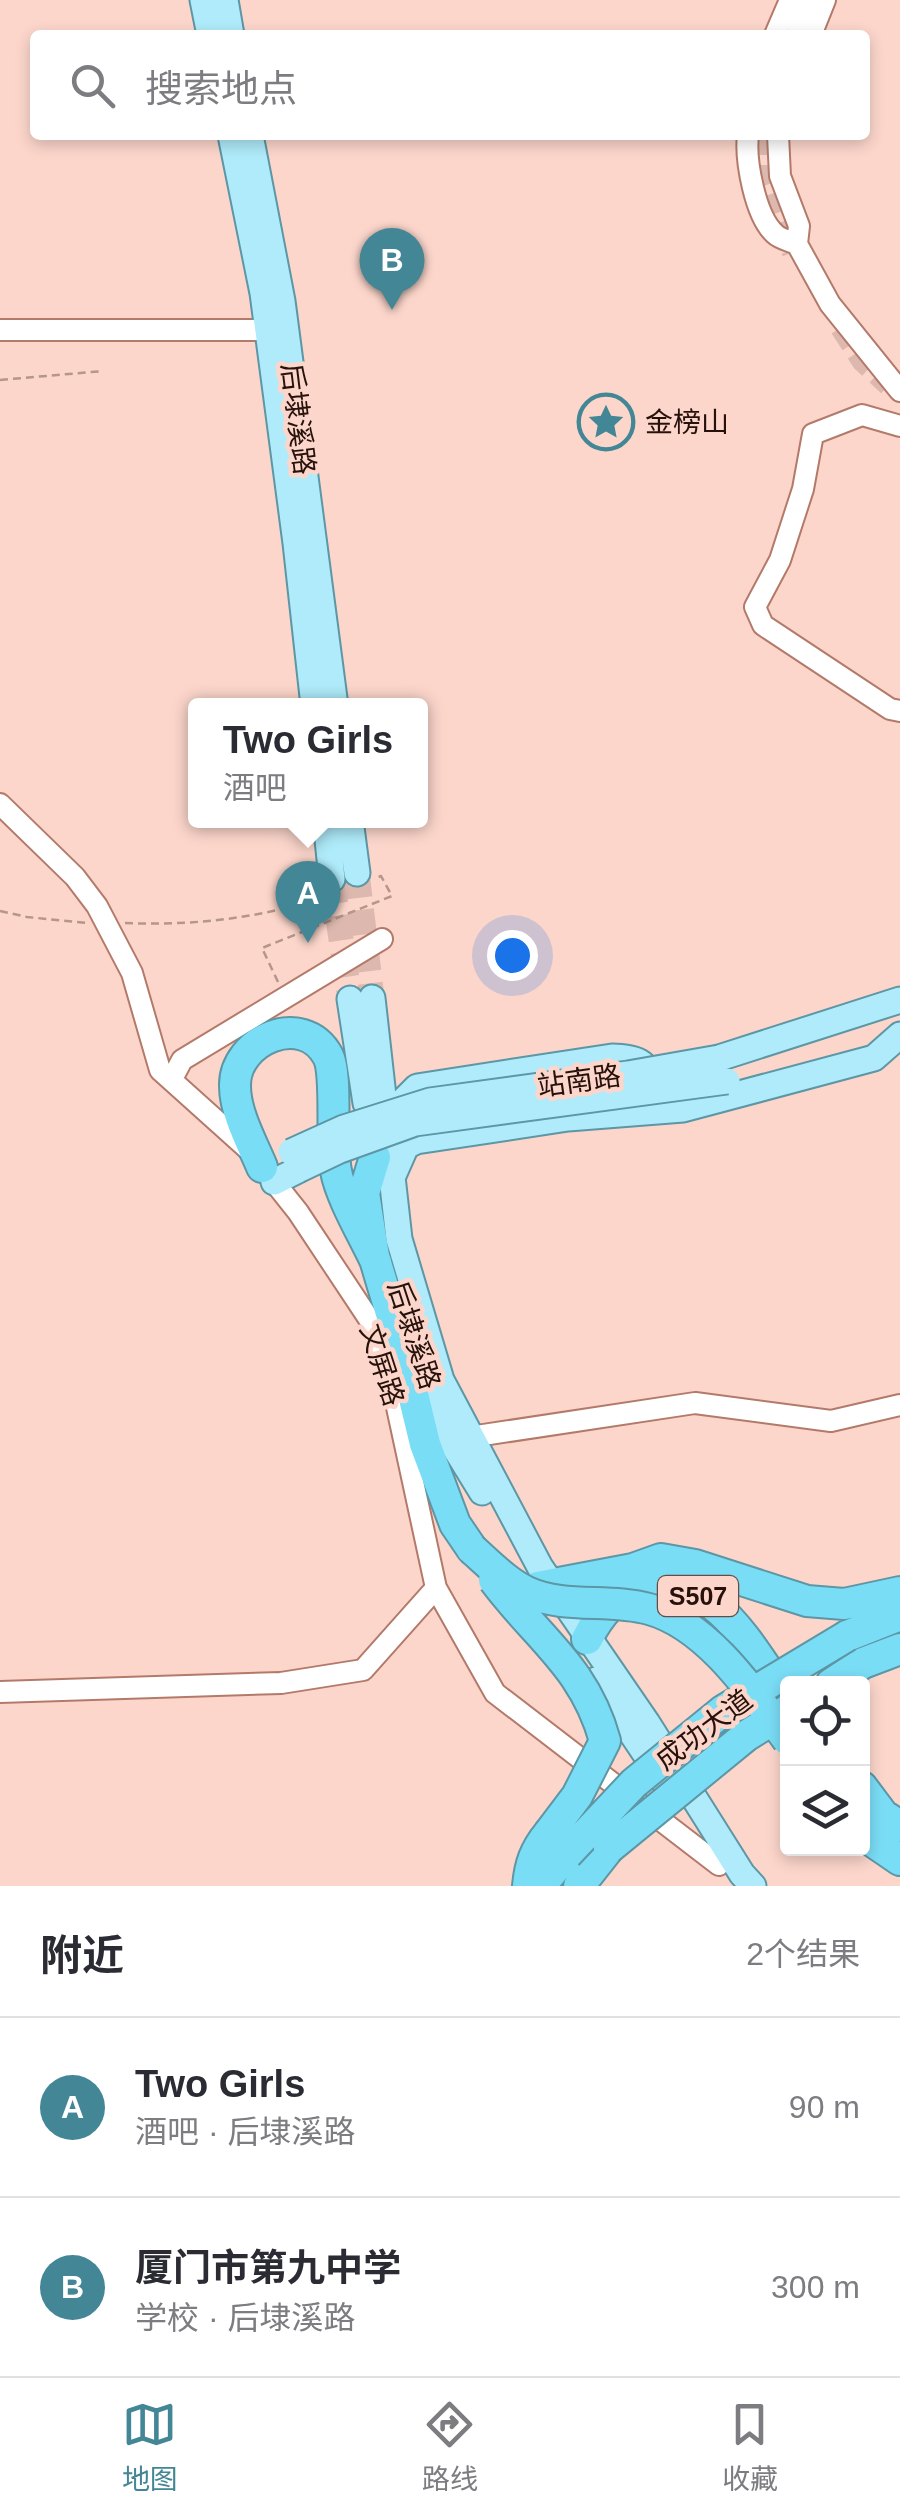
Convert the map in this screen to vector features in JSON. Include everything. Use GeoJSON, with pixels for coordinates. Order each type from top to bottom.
{"type":"FeatureCollection","features":[{"type":"Feature","properties":{"kind":"highway"},"geometry":{"type":"LineString","coordinates":[[268,1174],[240,1108],[235,1086],[239,1066],[249,1048],[277,1033],[306,1036],[327,1054],[333,1072],[331,1110],[336,1174],[376,1262]]}},
{"type":"Feature","properties":{"kind":"highway"},"geometry":{"type":"LineString","coordinates":[[383,1168],[364,1193],[376,1262],[404,1356],[424,1444],[455,1524],[521,1616],[584,1685],[606,1741],[577,1796],[558,1844],[537,1847],[528,1886]]}},
{"type":"Feature","properties":{"kind":"highway"},"geometry":{"type":"LineString","coordinates":[[472,1550],[530,1594],[650,1609],[671,1620],[698,1636],[739,1674],[780,1729]]}},
{"type":"Feature","properties":{"kind":"highway","name":"S507"},"geometry":{"type":"LineString","coordinates":[[633,1569],[661,1559],[807,1601],[844,1604],[900,1592]]}},
{"type":"Feature","properties":{"kind":"highway"},"geometry":{"type":"LineString","coordinates":[[545,1586],[633,1569],[679,1580],[717,1598],[759,1642],[782,1676]]}},
{"type":"Feature","properties":{"kind":"highway","name":"S507"},"geometry":{"type":"LineString","coordinates":[[578,1638],[621,1593],[652,1584],[688,1590],[714,1605],[780,1689]]}},
{"type":"Feature","properties":{"kind":"highway","name":"成功大道"},"geometry":{"type":"LineString","coordinates":[[540,1886],[558,1844],[724,1710],[848,1636],[900,1614]]}},
{"type":"Feature","properties":{"kind":"highway"},"geometry":{"type":"LineString","coordinates":[[847,1676],[886,1656]]}},
{"type":"Feature","properties":{"kind":"highway","name":"成功大道"},"geometry":{"type":"LineString","coordinates":[[579,1886],[609,1848],[746,1736],[780,1715]]}},
{"type":"Feature","properties":{"kind":"highway"},"geometry":{"type":"LineString","coordinates":[[870,1798],[882,1815],[900,1826]]}},
{"type":"Feature","properties":{"kind":"highway"},"geometry":{"type":"LineString","coordinates":[[870,1812],[885,1828],[900,1836]]}},
{"type":"Feature","properties":{"kind":"highway"},"geometry":{"type":"LineString","coordinates":[[870,1839],[900,1860]]}},
{"type":"Feature","properties":{"kind":"main road"},"geometry":{"type":"LineString","coordinates":[[203,0],[209,30]]}},
{"type":"Feature","properties":{"kind":"main road"},"geometry":{"type":"LineString","coordinates":[[224,0],[230,30]]}},
{"type":"Feature","properties":{"kind":"main road","name":"后埭溪路"},"geometry":{"type":"LineString","coordinates":[[231,140],[268,330],[313,698]]}},
{"type":"Feature","properties":{"kind":"main road","name":"后埭溪路"},"geometry":{"type":"LineString","coordinates":[[251,140],[282,300],[334,698]]}},
{"type":"Feature","properties":{"kind":"main road"},"geometry":{"type":"LineString","coordinates":[[328,828],[345,883]]}},
{"type":"Feature","properties":{"kind":"main road"},"geometry":{"type":"LineString","coordinates":[[345,883],[349,828]]}},
{"type":"Feature","properties":{"kind":"main road","name":"后埭溪路"},"geometry":{"type":"LineString","coordinates":[[361,998],[393,1276],[447,1434],[545,1586]]}},
{"type":"Feature","properties":{"kind":"main road","name":"站南路"},"geometry":{"type":"LineString","coordinates":[[268,1174],[344,1128],[430,1102],[628,1074],[723,1069],[900,1000]]}},
{"type":"Feature","properties":{"kind":"main road"},"geometry":{"type":"LineString","coordinates":[[736,1886],[719,1865],[545,1586],[441,1380],[399,1239],[383,1168],[406,1146],[416,1142],[608,1114],[683,1109],[807,1077],[874,1058],[900,1033]]}},
{"type":"Feature","properties":{"kind":"main road","name":"站南路"},"geometry":{"type":"LineString","coordinates":[[295,1161],[416,1123],[861,1045],[900,1033]]}},
{"type":"Feature","properties":{"kind":"main road"},"geometry":{"type":"LineString","coordinates":[[392,1113],[417,1087],[612,1057],[636,1058],[650,1074],[651,1086],[642,1103],[608,1114]]}},
{"type":"Feature","properties":{"kind":"main road"},"geometry":{"type":"LineString","coordinates":[[578,1638],[647,1723],[752,1886]]}},
{"type":"Feature","properties":{"kind":"street"},"geometry":{"type":"LineString","coordinates":[[777,30],[790,0]]}},
{"type":"Feature","properties":{"kind":"street"},"geometry":{"type":"LineString","coordinates":[[799,30],[810,0]]}},
{"type":"Feature","properties":{"kind":"street"},"geometry":{"type":"LineString","coordinates":[[813,30],[825,0]]}},
{"type":"Feature","properties":{"kind":"street"},"geometry":{"type":"LineString","coordinates":[[747,140],[752,182],[766,220],[776,236],[797,244]]}},
{"type":"Feature","properties":{"kind":"street"},"geometry":{"type":"LineString","coordinates":[[778,140],[780,176],[799,226],[797,244],[830,304],[900,391]]}},
{"type":"Feature","properties":{"kind":"street"},"geometry":{"type":"LineString","coordinates":[[0,330],[268,330]]}},
{"type":"Feature","properties":{"kind":"street"},"geometry":{"type":"LineString","coordinates":[[895,710],[764,625],[755,607],[780,560],[803,489],[813,434],[862,414],[900,426]]}},
{"type":"Feature","properties":{"kind":"street","name":"文屏路"},"geometry":{"type":"LineString","coordinates":[[0,804],[75,877],[106,923],[132,973],[160,1070],[244,1144],[370,1322],[390,1376],[436,1588],[495,1692],[719,1865]]}},
{"type":"Feature","properties":{"kind":"street"},"geometry":{"type":"LineString","coordinates":[[172,1079],[182,1060],[382,939]]}},
{"type":"Feature","properties":{"kind":"street"},"geometry":{"type":"LineString","coordinates":[[470,1437],[694,1403],[831,1421],[900,1406]]}},
{"type":"Feature","properties":{"kind":"street"},"geometry":{"type":"LineString","coordinates":[[0,1692],[282,1683],[363,1670],[436,1588]]}},
{"type":"Feature","properties":{"kind":"path"},"geometry":{"type":"LineString","coordinates":[[0,380],[103,371]]}},
{"type":"Feature","properties":{"kind":"path"},"geometry":{"type":"LineString","coordinates":[[0,911],[106,923],[160,925],[216,920],[288,909],[345,883],[381,876],[392,896],[262,948],[285,998]]}},
{"type":"Feature","properties":{"kind":"tunnel"},"geometry":{"type":"LineString","coordinates":[[765,140],[764,171],[792,253]]}},
{"type":"Feature","properties":{"kind":"tunnel"},"geometry":{"type":"LineString","coordinates":[[840,328],[862,362],[888,386]]}},
{"type":"Feature","properties":{"kind":"tunnel"},"geometry":{"type":"LineString","coordinates":[[357,873],[372,998]]}},
{"type":"Feature","properties":{"kind":"tunnel"},"geometry":{"type":"LineString","coordinates":[[332,879],[350,999]]}},
{"type":"Feature","properties":{"kind":"place","name":"厦门市第九中学"},"geometry":{"type":"Point","coordinates":[392,310]}},
{"type":"Feature","properties":{"kind":"place","name":"金榜山"},"geometry":{"type":"Point","coordinates":[606,422]}},
{"type":"Feature","properties":{"kind":"place","name":"Two Girls"},"geometry":{"type":"Point","coordinates":[308,943]}}]}
